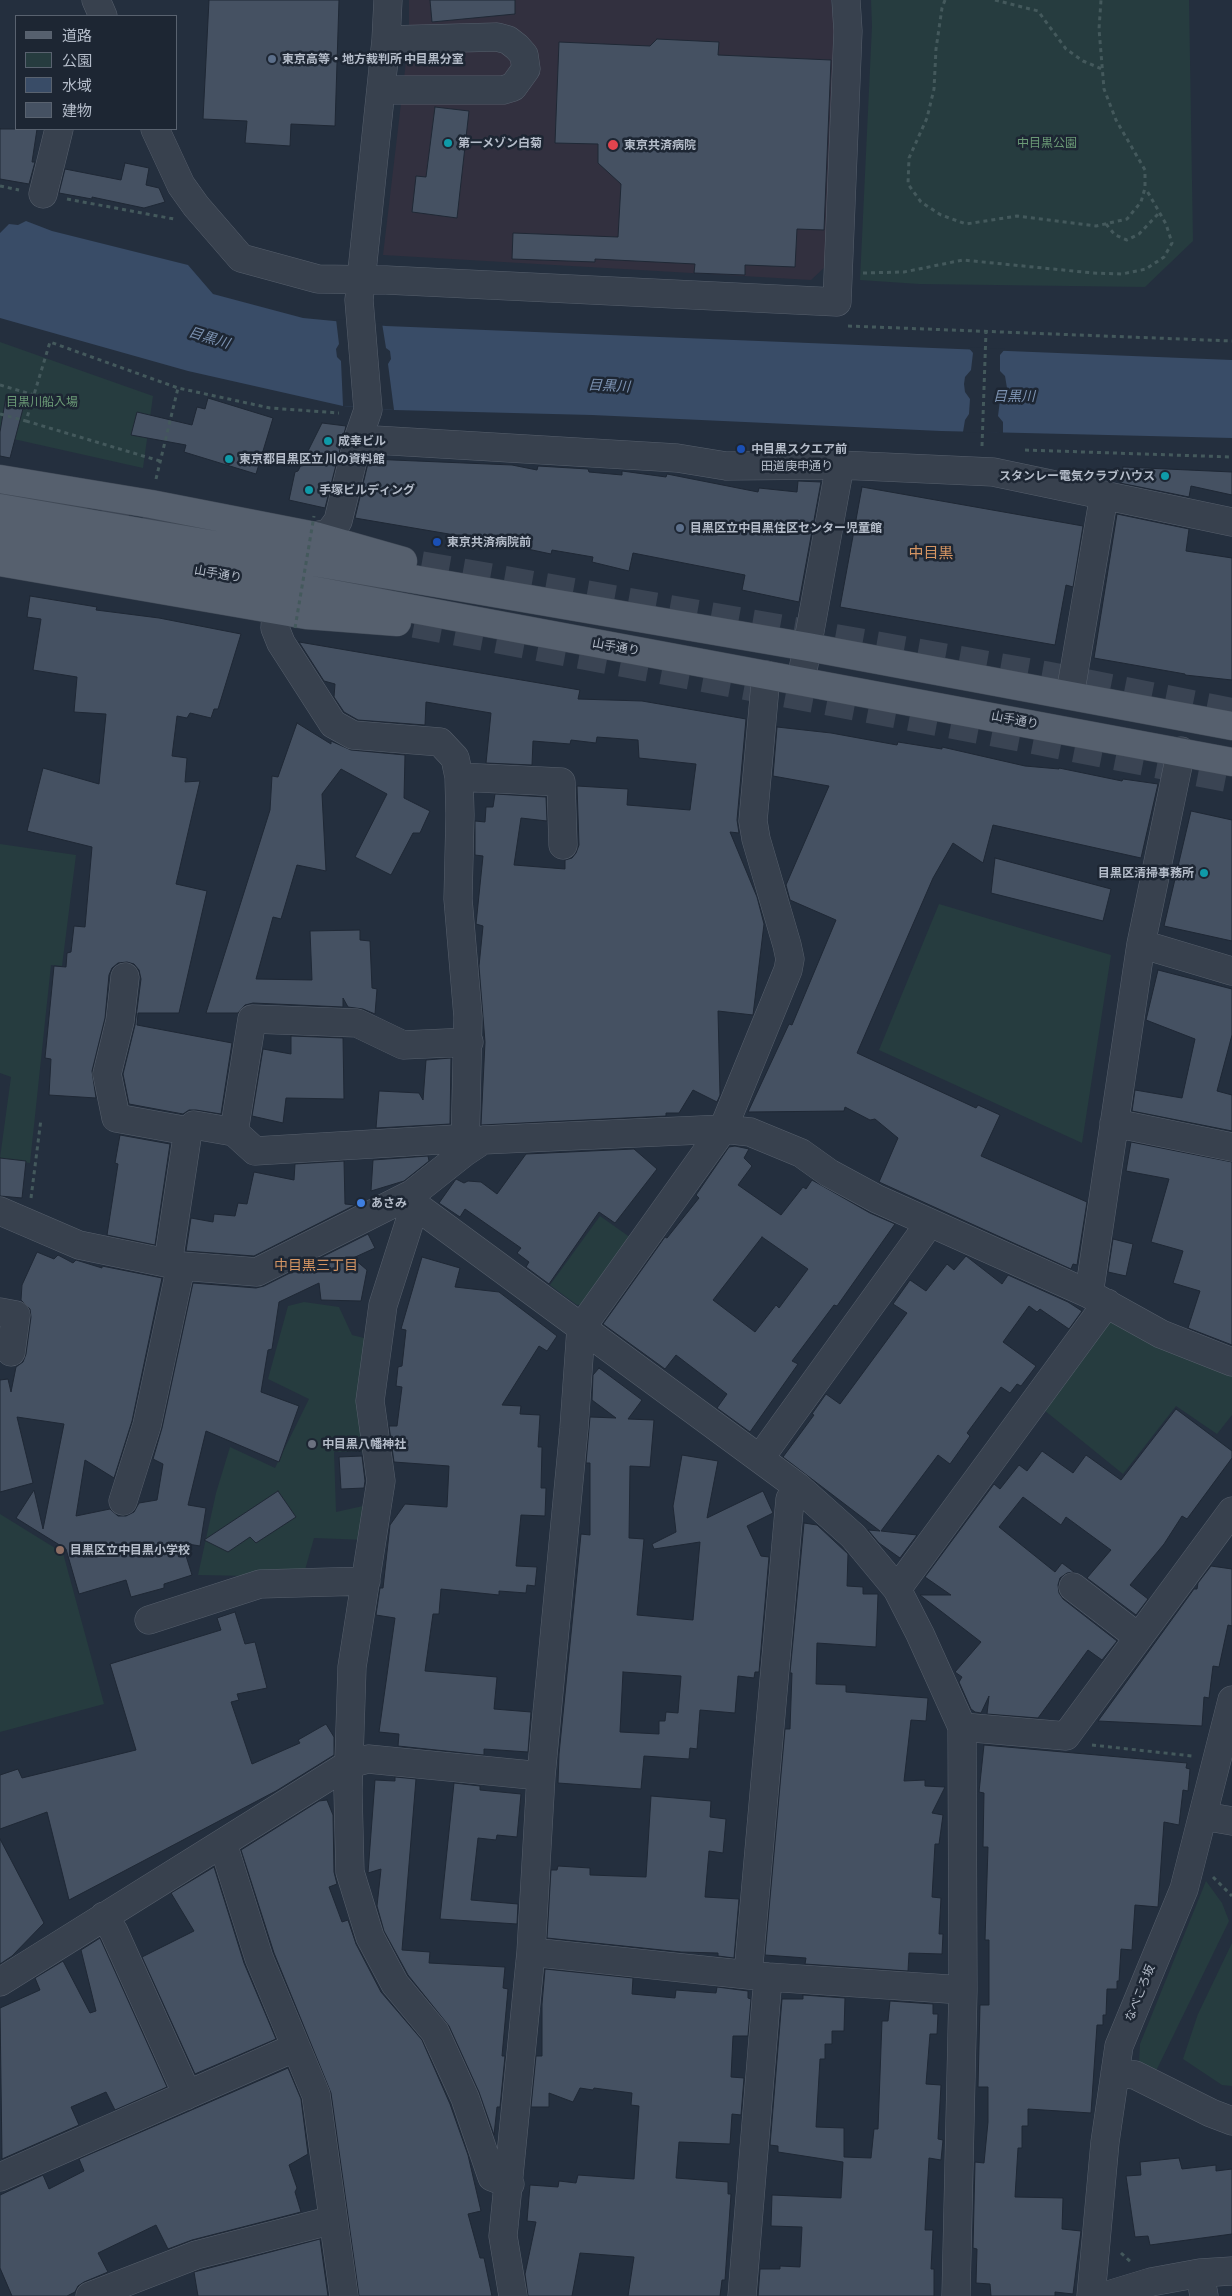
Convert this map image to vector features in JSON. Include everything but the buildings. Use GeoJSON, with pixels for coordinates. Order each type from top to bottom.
{"type":"FeatureCollection","features":[{"type":"Feature","properties":{"kind":"main road"},"geometry":{"type":"LineString","coordinates":[[0,479],[151,504],[315,526],[546,602]]}},
{"type":"Feature","properties":{"kind":"main road"},"geometry":{"type":"LineString","coordinates":[[0,508],[808,647],[1232,726]]}},
{"type":"Feature","properties":{"kind":"main road","name":"山手通り"},"geometry":{"type":"LineString","coordinates":[[0,535],[766,674],[1232,762]]}},
{"type":"Feature","properties":{"kind":"main road"},"geometry":{"type":"LineString","coordinates":[[0,562],[286,619],[306,615],[536,632]]}},
{"type":"Feature","properties":{"kind":"street"},"geometry":{"type":"LineString","coordinates":[[315,526],[329,533],[334,529],[358,439],[355,412],[361,278],[386,40],[388,0]]}},
{"type":"Feature","properties":{"kind":"street"},"geometry":{"type":"LineString","coordinates":[[155,130],[181,185],[196,206],[241,258],[318,279],[361,278],[837,302],[848,31],[846,0]]}},
{"type":"Feature","properties":{"kind":"street"},"geometry":{"type":"LineString","coordinates":[[381,90],[503,90],[513,87],[521,79],[526,69],[524,55],[508,40],[497,38],[386,40]]}},
{"type":"Feature","properties":{"kind":"street"},"geometry":{"type":"LineString","coordinates":[[42,194],[58,130]]}},
{"type":"Feature","properties":{"kind":"street","name":"田道庚申通り"},"geometry":{"type":"LineString","coordinates":[[358,439],[677,458],[726,466],[840,466],[993,472],[1232,522]]}},
{"type":"Feature","properties":{"kind":"street"},"geometry":{"type":"LineString","coordinates":[[802,681],[840,466]]}},
{"type":"Feature","properties":{"kind":"street"},"geometry":{"type":"LineString","coordinates":[[1070,695],[1104,495]]}},
{"type":"Feature","properties":{"kind":"street"},"geometry":{"type":"LineString","coordinates":[[286,619],[275,628],[281,643],[333,724],[352,735],[440,742],[456,758],[459,777],[458,899],[469,1042],[466,1146]]}},
{"type":"Feature","properties":{"kind":"street"},"geometry":{"type":"LineString","coordinates":[[512,2296],[503,2236],[510,2184],[531,1952],[541,1776],[573,1438],[581,1328],[723,1129],[788,970],[790,959],[756,839],[753,821],[766,674]]}},
{"type":"Feature","properties":{"kind":"street"},"geometry":{"type":"LineString","coordinates":[[897,1589],[1098,1299],[1114,1123],[1141,944],[1181,751]]}},
{"type":"Feature","properties":{"kind":"street"},"geometry":{"type":"LineString","coordinates":[[459,777],[561,782],[563,845]]}},
{"type":"Feature","properties":{"kind":"street"},"geometry":{"type":"LineString","coordinates":[[1141,944],[1232,971]]}},
{"type":"Feature","properties":{"kind":"street"},"geometry":{"type":"LineString","coordinates":[[125,977],[120,1021],[107,1074],[116,1118],[188,1130]]}},
{"type":"Feature","properties":{"kind":"street"},"geometry":{"type":"LineString","coordinates":[[234,1132],[252,1019],[356,1023],[403,1045],[469,1042]]}},
{"type":"Feature","properties":{"kind":"street"},"geometry":{"type":"LineString","coordinates":[[1114,1123],[1232,1147]]}},
{"type":"Feature","properties":{"kind":"street"},"geometry":{"type":"LineString","coordinates":[[123,1500],[147,1425],[174,1264],[188,1130],[194,1125],[234,1132],[255,1151],[456,1139],[466,1146]]}},
{"type":"Feature","properties":{"kind":"street"},"geometry":{"type":"LineString","coordinates":[[12,1216],[79,1245],[174,1264],[257,1272],[414,1200],[466,1146],[483,1140],[723,1129],[750,1132],[793,1150],[861,1190],[929,1224],[1098,1299],[1161,1334],[1232,1362]]}},
{"type":"Feature","properties":{"kind":"street"},"geometry":{"type":"LineString","coordinates":[[414,1200],[581,1328],[798,1487],[853,1536],[897,1589],[920,1634],[962,1727],[963,1990],[956,2296]]}},
{"type":"Feature","properties":{"kind":"street"},"geometry":{"type":"LineString","coordinates":[[414,1200],[384,1305],[370,1400],[381,1481],[352,1667],[348,1764],[350,1872],[370,1937],[395,1984],[435,2032],[465,2098],[492,2178],[510,2184]]}},
{"type":"Feature","properties":{"kind":"street"},"geometry":{"type":"LineString","coordinates":[[760,1458],[929,1224]]}},
{"type":"Feature","properties":{"kind":"street"},"geometry":{"type":"LineString","coordinates":[[0,1312],[16,1315],[11,1352]]}},
{"type":"Feature","properties":{"kind":"street"},"geometry":{"type":"LineString","coordinates":[[742,2296],[758,1976],[790,1499],[798,1487]]}},
{"type":"Feature","properties":{"kind":"street"},"geometry":{"type":"LineString","coordinates":[[962,1727],[1066,1736],[1232,1511]]}},
{"type":"Feature","properties":{"kind":"street"},"geometry":{"type":"LineString","coordinates":[[149,1620],[260,1584],[366,1581]]}},
{"type":"Feature","properties":{"kind":"street"},"geometry":{"type":"LineString","coordinates":[[1073,1588],[1138,1637]]}},
{"type":"Feature","properties":{"kind":"street","name":"なべころ坂"},"geometry":{"type":"LineString","coordinates":[[1105,2296],[1105,2142],[1119,2046],[1184,1889],[1232,1700]]}},
{"type":"Feature","properties":{"kind":"street"},"geometry":{"type":"LineString","coordinates":[[0,1982],[348,1764],[368,1759],[541,1776]]}},
{"type":"Feature","properties":{"kind":"street"},"geometry":{"type":"LineString","coordinates":[[1203,1816],[1232,1821]]}},
{"type":"Feature","properties":{"kind":"street"},"geometry":{"type":"LineString","coordinates":[[223,1844],[258,1958],[316,2095],[344,2296]]}},
{"type":"Feature","properties":{"kind":"street"},"geometry":{"type":"LineString","coordinates":[[104,1916],[114,1932],[182,2083],[185,2096]]}},
{"type":"Feature","properties":{"kind":"street"},"geometry":{"type":"LineString","coordinates":[[531,1952],[758,1976],[963,1990]]}},
{"type":"Feature","properties":{"kind":"street"},"geometry":{"type":"LineString","coordinates":[[0,2177],[296,2048]]}},
{"type":"Feature","properties":{"kind":"street"},"geometry":{"type":"LineString","coordinates":[[1115,2073],[1135,2075],[1211,2113],[1232,2121]]}},
{"type":"Feature","properties":{"kind":"street"},"geometry":{"type":"LineString","coordinates":[[90,2296],[196,2255],[333,2220]]}},
{"type":"Feature","properties":{"kind":"street"},"geometry":{"type":"LineString","coordinates":[[1105,2296],[1151,2282],[1202,2284],[1232,2271]]}},
{"type":"Feature","properties":{"kind":"path"},"geometry":{"type":"LineString","coordinates":[[945,0],[942,8],[936,49],[934,89],[927,118],[909,158],[908,184],[912,190],[921,202],[941,215],[966,224],[1017,216],[1096,226],[1126,219],[1141,202],[1145,188],[1145,170],[1116,120],[1104,89],[1099,29],[1101,0]]}},
{"type":"Feature","properties":{"kind":"path"},"geometry":{"type":"LineString","coordinates":[[996,0],[1038,11],[1066,49],[1083,61],[1102,69]]}},
{"type":"Feature","properties":{"kind":"path"},"geometry":{"type":"LineString","coordinates":[[0,186],[175,219],[196,206]]}},
{"type":"Feature","properties":{"kind":"path"},"geometry":{"type":"LineString","coordinates":[[855,274],[904,272],[963,260],[1093,273],[1122,274],[1146,269],[1164,257],[1172,242],[1166,224],[1145,188]]}},
{"type":"Feature","properties":{"kind":"path"},"geometry":{"type":"LineString","coordinates":[[1106,224],[1115,235],[1127,240],[1139,234],[1159,213]]}},
{"type":"Feature","properties":{"kind":"path"},"geometry":{"type":"LineString","coordinates":[[982,449],[986,331]]}},
{"type":"Feature","properties":{"kind":"path"},"geometry":{"type":"LineString","coordinates":[[26,421],[50,342],[178,388],[270,408],[355,412]]}},
{"type":"Feature","properties":{"kind":"path"},"geometry":{"type":"LineString","coordinates":[[0,385],[34,395]]}},
{"type":"Feature","properties":{"kind":"path"},"geometry":{"type":"LineString","coordinates":[[151,504],[178,388]]}},
{"type":"Feature","properties":{"kind":"path"},"geometry":{"type":"LineString","coordinates":[[0,414],[160,462]]}},
{"type":"Feature","properties":{"kind":"path"},"geometry":{"type":"LineString","coordinates":[[286,619],[315,526]]}},
{"type":"Feature","properties":{"kind":"path"},"geometry":{"type":"LineString","coordinates":[[12,1216],[30,1209],[41,1119]]}},
{"type":"Feature","properties":{"kind":"path"},"geometry":{"type":"LineString","coordinates":[[1066,1736],[1079,1744],[1218,1758]]}},
{"type":"Feature","properties":{"kind":"path"},"geometry":{"type":"LineString","coordinates":[[1208,1872],[1232,1896]]}},
{"type":"Feature","properties":{"kind":"path"},"geometry":{"type":"LineString","coordinates":[[1117,2250],[1135,2266]]}},
{"type":"Feature","properties":{"kind":"shaded area","name":"東京共済病院"},"geometry":{"type":"Polygon","coordinates":[[[409,0],[831,0],[835,30],[826,266],[811,280],[383,255],[409,36],[409,0]]]}},
{"type":"Feature","properties":{"kind":"green space","name":"中目黒公園"},"geometry":{"type":"Polygon","coordinates":[[[871,0],[1189,0],[1193,241],[1145,287],[919,284],[860,280],[872,26],[871,0]]]}},
{"type":"Feature","properties":{"kind":"green space","name":"目黒川船入場"},"geometry":{"type":"Polygon","coordinates":[[[0,342],[153,396],[143,468],[0,436],[0,342]]]}},
{"type":"Feature","properties":{"kind":"green space"},"geometry":{"type":"Polygon","coordinates":[[[0,844],[76,855],[62,966],[51,965],[30,1163],[0,1158],[11,1077],[0,1073],[0,844]]]}},
{"type":"Feature","properties":{"kind":"green space"},"geometry":{"type":"Polygon","coordinates":[[[939,904],[1111,955],[1082,1143],[879,1050],[939,904]]]}},
{"type":"Feature","properties":{"kind":"green space"},"geometry":{"type":"Polygon","coordinates":[[[600,1216],[631,1238],[583,1304],[577,1305],[550,1285],[600,1216]]]}},
{"type":"Feature","properties":{"kind":"green space"},"geometry":{"type":"Polygon","coordinates":[[[304,1302],[339,1307],[352,1335],[372,1340],[372,1451],[334,1452],[336,1512],[372,1504],[367,1540],[314,1538],[303,1577],[198,1575],[216,1493],[230,1447],[275,1468],[309,1399],[268,1379],[288,1306],[304,1302]]]}},
{"type":"Feature","properties":{"kind":"green space"},"geometry":{"type":"Polygon","coordinates":[[[1116,1316],[1232,1362],[1232,1415],[1217,1434],[1176,1406],[1123,1474],[1044,1410],[1106,1321],[1116,1316]]]}},
{"type":"Feature","properties":{"kind":"green space"},"geometry":{"type":"Polygon","coordinates":[[[0,1514],[63,1553],[104,1704],[0,1732],[0,1514]]]}},
{"type":"Feature","properties":{"kind":"green space"},"geometry":{"type":"Polygon","coordinates":[[[1206,1881],[1222,1903],[1229,1921],[1156,2071],[1139,2063],[1140,2044],[1206,1881]]]}},
{"type":"Feature","properties":{"kind":"green space"},"geometry":{"type":"Polygon","coordinates":[[[1232,1943],[1232,2086],[1222,2085],[1183,2059],[1198,2014],[1232,1943]]]}},
{"type":"Feature","properties":{"kind":"water","name":"目黒川"},"geometry":{"type":"Polygon","coordinates":[[[26,221],[52,231],[188,265],[213,294],[303,318],[386,326],[1232,360],[1232,438],[941,431],[592,415],[394,410],[343,406],[188,371],[0,318],[0,233],[9,224],[18,225],[26,221]]]}},
{"type":"Feature","properties":{"kind":"pier"},"geometry":{"type":"Polygon","coordinates":[[[336,319],[382,323],[386,348],[390,351],[391,359],[388,364],[394,410],[343,406],[341,361],[337,357],[336,349],[339,344],[336,319]]]}},
{"type":"Feature","properties":{"kind":"pier"},"geometry":{"type":"Polygon","coordinates":[[[968,347],[1005,349],[1000,355],[1000,371],[1005,376],[1007,388],[1000,400],[998,416],[1003,422],[1003,433],[963,432],[965,420],[969,414],[970,399],[965,392],[964,384],[965,377],[971,370],[973,353],[968,347]]]}},
{"type":"Feature","properties":{"kind":"tunnel"},"geometry":{"type":"LineString","coordinates":[[60,503],[209,529]]}},
{"type":"Feature","properties":{"kind":"tunnel"},"geometry":{"type":"LineString","coordinates":[[380,558],[1045,675],[1232,712]]}},
{"type":"Feature","properties":{"kind":"tunnel"},"geometry":{"type":"LineString","coordinates":[[373,616],[1232,779]]}},
{"type":"Feature","properties":{"kind":"place","name":"東京高等・地方裁判所 中目黒分室"},"geometry":{"type":"Point","coordinates":[272,59]}},
{"type":"Feature","properties":{"kind":"place","name":"第一メゾン白菊"},"geometry":{"type":"Point","coordinates":[448,143]}},
{"type":"Feature","properties":{"kind":"place","name":"東京共済病院"},"geometry":{"type":"Point","coordinates":[613,145]}},
{"type":"Feature","properties":{"kind":"place","name":"成幸ビル"},"geometry":{"type":"Point","coordinates":[328,441]}},
{"type":"Feature","properties":{"kind":"place","name":"中目黒スクエア前"},"geometry":{"type":"Point","coordinates":[741,449]}},
{"type":"Feature","properties":{"kind":"place","name":"東京都目黒区立 川の資料館"},"geometry":{"type":"Point","coordinates":[229,459]}},
{"type":"Feature","properties":{"kind":"place","name":"スタンレー電気クラブハウス"},"geometry":{"type":"Point","coordinates":[1165,476]}},
{"type":"Feature","properties":{"kind":"place","name":"手塚ビルディング"},"geometry":{"type":"Point","coordinates":[309,490]}},
{"type":"Feature","properties":{"kind":"place","name":"目黒区立中目黒住区センター児童館"},"geometry":{"type":"Point","coordinates":[680,528]}},
{"type":"Feature","properties":{"kind":"place","name":"東京共済病院前"},"geometry":{"type":"Point","coordinates":[437,542]}},
{"type":"Feature","properties":{"kind":"place","name":"目黒区清掃事務所"},"geometry":{"type":"Point","coordinates":[1204,873]}},
{"type":"Feature","properties":{"kind":"place","name":"あさみ"},"geometry":{"type":"Point","coordinates":[361,1203]}},
{"type":"Feature","properties":{"kind":"place","name":"中目黒八幡神社"},"geometry":{"type":"Point","coordinates":[312,1444]}},
{"type":"Feature","properties":{"kind":"place","name":"目黒区立中目黒小学校"},"geometry":{"type":"Point","coordinates":[60,1550]}},
{"type":"Feature","properties":{"kind":"district","name":"中目黒"},"geometry":{"type":"Point","coordinates":[931,553]}},
{"type":"Feature","properties":{"kind":"district","name":"中目黒三丁目"},"geometry":{"type":"Point","coordinates":[316,1266]}}]}
